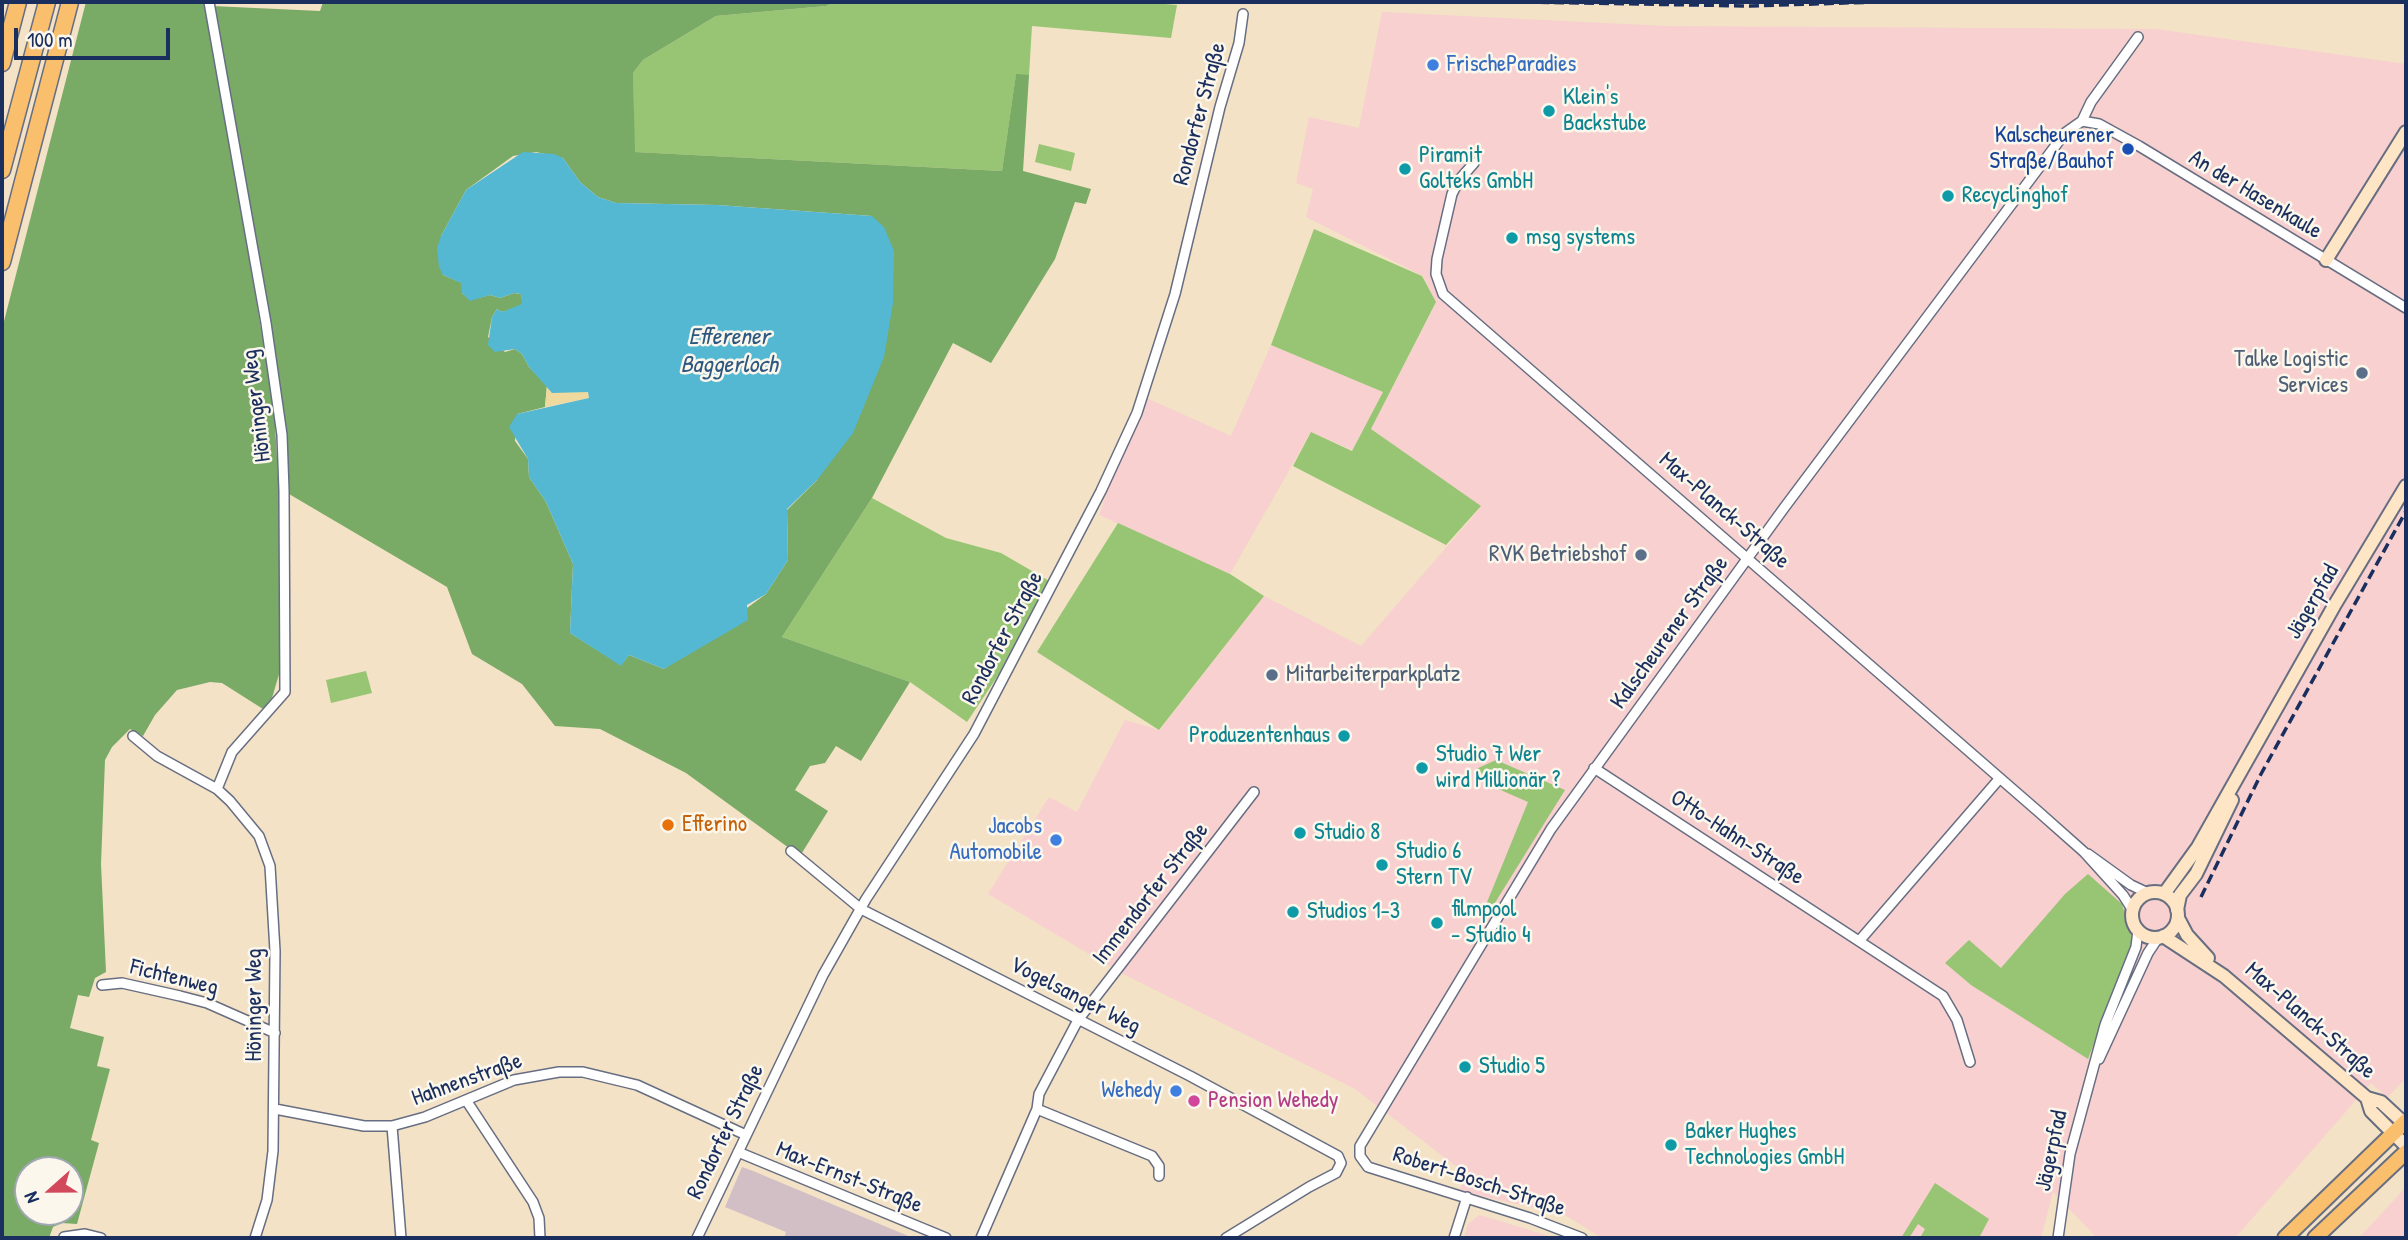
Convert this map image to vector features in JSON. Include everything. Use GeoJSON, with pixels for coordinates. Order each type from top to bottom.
{"type":"FeatureCollection","features":[{"type":"Feature","properties":{"kind":"highway"},"geometry":{"type":"LineString","coordinates":[[2,63],[18,2]]}},
{"type":"Feature","properties":{"kind":"highway"},"geometry":{"type":"LineString","coordinates":[[2,170],[47,2]]}},
{"type":"Feature","properties":{"kind":"highway"},"geometry":{"type":"LineString","coordinates":[[2,262],[70,2]]}},
{"type":"Feature","properties":{"kind":"main road"},"geometry":{"type":"LineString","coordinates":[[2326,260],[2406,132]]}},
{"type":"Feature","properties":{"kind":"main road","name":"Jägerpfad"},"geometry":{"type":"LineString","coordinates":[[2164,894],[2198,847],[2334,606],[2406,486]]}},
{"type":"Feature","properties":{"kind":"main road","name":"Jägerpfad"},"geometry":{"type":"LineString","coordinates":[[2177,914],[2180,895],[2210,846],[2260,740]]}},
{"type":"Feature","properties":{"kind":"main road"},"geometry":{"type":"LineString","coordinates":[[2148,893],[2164,894],[2177,914],[2175,925],[2161,937],[2151,938],[2137,930],[2132,909],[2136,902],[2148,893]]}},
{"type":"Feature","properties":{"kind":"main road","name":"Max-Planck-Straße"},"geometry":{"type":"LineString","coordinates":[[2177,914],[2187,935],[2224,976],[2367,1098],[2381,1102],[2402,1126],[2406,1146]]}},
{"type":"Feature","properties":{"kind":"main road","name":"Max-Planck-Straße"},"geometry":{"type":"LineString","coordinates":[[2161,937],[2224,976]]}},
{"type":"Feature","properties":{"kind":"main road"},"geometry":{"type":"LineString","coordinates":[[2285,1238],[2402,1126]]}},
{"type":"Feature","properties":{"kind":"main road"},"geometry":{"type":"LineString","coordinates":[[2315,1238],[2406,1152]]}},
{"type":"Feature","properties":{"kind":"street","name":"Höninger Weg"},"geometry":{"type":"LineString","coordinates":[[209,2],[266,323],[282,435],[284,491],[285,692],[232,752],[217,789]]}},
{"type":"Feature","properties":{"kind":"street","name":"Rondorfer Straße"},"geometry":{"type":"LineString","coordinates":[[697,1238],[823,975],[861,909],[974,734],[1101,491],[1137,413],[1175,294],[1220,107],[1240,43],[1243,14]]}},
{"type":"Feature","properties":{"kind":"street","name":"Kalscheurener Straße"},"geometry":{"type":"LineString","coordinates":[[1363,1164],[1359,1152],[1363,1140],[1550,829],[2057,144],[2071,126],[2082,121],[2091,102],[2138,37]]}},
{"type":"Feature","properties":{"kind":"street","name":"An der Hasenkaule"},"geometry":{"type":"LineString","coordinates":[[2082,121],[2099,124],[2138,146],[2406,308]]}},
{"type":"Feature","properties":{"kind":"street","name":"Max-Planck-Straße"},"geometry":{"type":"LineString","coordinates":[[1474,163],[1459,180],[1449,207],[1437,267],[1438,282],[1443,294],[2084,852],[2123,895],[2132,909]]}},
{"type":"Feature","properties":{"kind":"street","name":"Höninger Weg"},"geometry":{"type":"LineString","coordinates":[[133,736],[157,756],[217,789],[253,827],[265,847],[270,866],[275,939],[275,1109],[272,1172],[255,1238]]}},
{"type":"Feature","properties":{"kind":"street","name":"Otto-Hahn-Straße"},"geometry":{"type":"LineString","coordinates":[[1594,768],[1943,996],[1957,1020],[1970,1062]]}},
{"type":"Feature","properties":{"kind":"street"},"geometry":{"type":"LineString","coordinates":[[1860,940],[2000,778]]}},
{"type":"Feature","properties":{"kind":"street","name":"Immendorfer Straße"},"geometry":{"type":"LineString","coordinates":[[981,1238],[1037,1109],[1039,1094],[1078,1020],[1254,792]]}},
{"type":"Feature","properties":{"kind":"street","name":"Vogelsanger Weg"},"geometry":{"type":"LineString","coordinates":[[791,851],[861,909],[1330,1149],[1338,1156],[1340,1168],[1330,1178],[1309,1186],[1226,1238]]}},
{"type":"Feature","properties":{"kind":"street","name":"Max-Planck-Straße"},"geometry":{"type":"LineString","coordinates":[[2084,852],[2103,862],[2131,885],[2148,893]]}},
{"type":"Feature","properties":{"kind":"street"},"geometry":{"type":"LineString","coordinates":[[2092,1073],[2105,1025],[2136,947],[2137,930]]}},
{"type":"Feature","properties":{"kind":"street"},"geometry":{"type":"LineString","coordinates":[[2092,1073],[2161,937]]}},
{"type":"Feature","properties":{"kind":"street","name":"Fichtenweg"},"geometry":{"type":"LineString","coordinates":[[102,985],[122,983],[207,1003],[275,1033]]}},
{"type":"Feature","properties":{"kind":"street","name":"Hahnenstraße"},"geometry":{"type":"LineString","coordinates":[[275,1109],[364,1126],[392,1126],[425,1117],[514,1080],[559,1072],[583,1072],[637,1085],[746,1135]]}},
{"type":"Feature","properties":{"kind":"street","name":"Jägerpfad"},"geometry":{"type":"LineString","coordinates":[[2057,1238],[2070,1154],[2092,1073]]}},
{"type":"Feature","properties":{"kind":"street"},"geometry":{"type":"LineString","coordinates":[[466,1100],[533,1202],[539,1218],[540,1238]]}},
{"type":"Feature","properties":{"kind":"street"},"geometry":{"type":"LineString","coordinates":[[1037,1109],[1153,1156],[1159,1166],[1159,1175]]}},
{"type":"Feature","properties":{"kind":"street"},"geometry":{"type":"LineString","coordinates":[[392,1126],[401,1238]]}},
{"type":"Feature","properties":{"kind":"street","name":"Max-Ernst-Straße"},"geometry":{"type":"LineString","coordinates":[[738,1152],[946,1238]]}},
{"type":"Feature","properties":{"kind":"street","name":"Robert-Bosch-Straße"},"geometry":{"type":"LineString","coordinates":[[1363,1164],[1582,1238]]}},
{"type":"Feature","properties":{"kind":"street"},"geometry":{"type":"LineString","coordinates":[[1454,1238],[1467,1197]]}},
{"type":"Feature","properties":{"kind":"street"},"geometry":{"type":"LineString","coordinates":[[64,1237],[85,1234],[100,1238]]}},
{"type":"Feature","properties":{"kind":"shaded area"},"geometry":{"type":"Polygon","coordinates":[[[1382,12],[1666,26],[2156,29],[2406,64],[2406,1078],[2387,1098],[2371,1083],[2235,1238],[2097,1238],[2053,1192],[2041,1238],[1602,1238],[1565,1215],[1459,1191],[1466,1174],[1355,1089],[1121,973],[988,894],[1049,797],[1077,812],[1125,720],[1160,730],[1264,596],[1361,646],[1481,507],[1371,429],[1436,303],[1423,276],[1306,217],[1313,189],[1296,183],[1309,117],[1359,128],[1382,12]]]}},
{"type":"Feature","properties":{"kind":"shaded area"},"geometry":{"type":"Polygon","coordinates":[[[1271,345],[1383,392],[1352,450],[1311,432],[1230,574],[1099,515],[1140,395],[1231,436],[1271,345]]]}},
{"type":"Feature","properties":{"kind":"shaded area"},"geometry":{"type":"Polygon","coordinates":[[[742,1167],[913,1238],[784,1238],[786,1232],[725,1207],[742,1167]]]}},
{"type":"Feature","properties":{"kind":"shaded area"},"geometry":{"type":"Polygon","coordinates":[[[2406,1187],[2406,1238],[2359,1238],[2406,1187]]]}},
{"type":"Feature","properties":{"kind":"shaded area"},"geometry":{"type":"Polygon","coordinates":[[[1479,1215],[1555,1238],[1464,1238],[1468,1224],[1479,1215]]]}},
{"type":"Feature","properties":{"kind":"green space"},"geometry":{"type":"Polygon","coordinates":[[[86,2],[206,2],[274,406],[279,494],[280,671],[272,698],[263,709],[222,683],[210,682],[177,690],[155,715],[143,736],[130,729],[112,747],[105,760],[101,864],[106,972],[95,978],[89,997],[78,995],[70,1028],[104,1037],[97,1066],[110,1069],[91,1140],[99,1143],[84,1198],[84,1156],[14,1156],[14,1226],[55,1226],[49,1238],[2,1238],[2,329],[86,2]]]}},
{"type":"Feature","properties":{"kind":"green space"},"geometry":{"type":"Polygon","coordinates":[[[323,2],[835,2],[826,6],[716,16],[643,60],[633,73],[635,152],[1002,171],[1016,74],[1029,75],[1023,171],[1091,189],[1086,204],[1075,202],[1055,259],[991,363],[953,343],[872,498],[782,637],[910,682],[861,761],[836,746],[825,763],[810,766],[795,790],[828,811],[800,856],[686,773],[600,729],[555,726],[522,684],[472,654],[447,587],[289,494],[283,409],[212,6],[320,11],[323,2]],[[536,152],[513,156],[466,190],[441,236],[443,275],[462,283],[462,293],[470,300],[490,295],[500,298],[514,293],[521,294],[523,304],[502,312],[497,309],[492,317],[488,337],[505,352],[515,349],[522,354],[529,367],[547,385],[545,407],[517,414],[515,441],[528,459],[529,477],[546,502],[573,564],[570,633],[621,665],[629,655],[664,669],[766,594],[788,560],[787,510],[817,480],[872,216],[717,205],[616,203],[598,197],[580,182],[563,158],[536,152]]]}},
{"type":"Feature","properties":{"kind":"green space"},"geometry":{"type":"Polygon","coordinates":[[[835,2],[1142,2],[1177,5],[1171,38],[1032,26],[1029,75],[1016,75],[1002,171],[634,152],[633,73],[643,60],[716,16],[826,6],[835,2]]]}},
{"type":"Feature","properties":{"kind":"green space"},"geometry":{"type":"Polygon","coordinates":[[[1039,144],[1075,153],[1071,171],[1035,162],[1039,144]]]}},
{"type":"Feature","properties":{"kind":"green space"},"geometry":{"type":"Polygon","coordinates":[[[1314,229],[1422,276],[1436,302],[1371,429],[1481,506],[1446,545],[1293,466],[1311,432],[1352,451],[1383,392],[1271,345],[1314,229]]]}},
{"type":"Feature","properties":{"kind":"green space"},"geometry":{"type":"Polygon","coordinates":[[[872,498],[946,538],[1001,553],[1051,582],[1015,650],[967,722],[910,682],[782,637],[872,498]]]}},
{"type":"Feature","properties":{"kind":"green space"},"geometry":{"type":"Polygon","coordinates":[[[1118,523],[1230,574],[1264,596],[1159,730],[1037,652],[1118,523]]]}},
{"type":"Feature","properties":{"kind":"green space"},"geometry":{"type":"Polygon","coordinates":[[[366,671],[372,693],[331,703],[326,680],[366,671]]]}},
{"type":"Feature","properties":{"kind":"green space"},"geometry":{"type":"Polygon","coordinates":[[[1496,760],[1565,790],[1488,914],[1483,912],[1528,802],[1480,781],[1483,774],[1476,769],[1496,760]]]}},
{"type":"Feature","properties":{"kind":"green space"},"geometry":{"type":"Polygon","coordinates":[[[2088,874],[2122,904],[2131,935],[2131,951],[2088,1059],[1971,985],[1945,963],[1969,940],[2001,968],[2065,894],[2088,874]]]}},
{"type":"Feature","properties":{"kind":"green space"},"geometry":{"type":"Polygon","coordinates":[[[1935,1183],[1989,1219],[1979,1238],[1920,1238],[1925,1229],[1918,1224],[1909,1238],[1901,1238],[1935,1183]]]}},
{"type":"Feature","properties":{"kind":"sand"},"geometry":{"type":"Polygon","coordinates":[[[547,385],[571,392],[588,392],[589,398],[545,407],[547,385]]]}},
{"type":"Feature","properties":{"kind":"water","name":"Efferener Baggerloch"},"geometry":{"type":"Polygon","coordinates":[[[523,152],[554,154],[563,158],[580,182],[598,197],[616,203],[717,205],[872,216],[884,227],[894,251],[893,303],[884,357],[853,433],[817,480],[787,509],[788,560],[766,594],[747,605],[748,620],[664,669],[629,655],[621,666],[570,633],[573,564],[546,502],[529,477],[528,459],[509,427],[517,414],[589,398],[588,392],[552,393],[529,367],[522,354],[515,349],[495,352],[488,345],[492,317],[497,309],[502,312],[522,304],[521,294],[514,293],[500,298],[490,295],[470,301],[462,293],[461,283],[443,275],[439,267],[437,248],[441,236],[466,190],[523,152]]]}},
{"type":"Feature","properties":{"kind":"railway"},"geometry":{"type":"LineString","coordinates":[[1524,2],[1750,6],[1876,2]]}},
{"type":"Feature","properties":{"kind":"railway"},"geometry":{"type":"LineString","coordinates":[[2201,897],[2261,774],[2406,511]]}},
{"type":"Feature","properties":{"kind":"place","name":"FrischeParadies"},"geometry":{"type":"Point","coordinates":[1433,65]}},
{"type":"Feature","properties":{"kind":"place","name":"Klein's Backstube"},"geometry":{"type":"Point","coordinates":[1549,111]}},
{"type":"Feature","properties":{"kind":"place","name":"Kalscheurener Straße/Bauhof"},"geometry":{"type":"Point","coordinates":[2128,149]}},
{"type":"Feature","properties":{"kind":"place","name":"Piramit Golteks GmbH"},"geometry":{"type":"Point","coordinates":[1405,169]}},
{"type":"Feature","properties":{"kind":"place","name":"Recyclinghof"},"geometry":{"type":"Point","coordinates":[1948,196]}},
{"type":"Feature","properties":{"kind":"place","name":"msg systems"},"geometry":{"type":"Point","coordinates":[1512,238]}},
{"type":"Feature","properties":{"kind":"place","name":"Talke Logistic Services"},"geometry":{"type":"Point","coordinates":[2362,373]}},
{"type":"Feature","properties":{"kind":"place","name":"RVK Betriebshof"},"geometry":{"type":"Point","coordinates":[1641,555]}},
{"type":"Feature","properties":{"kind":"place","name":"Mitarbeiterparkplatz"},"geometry":{"type":"Point","coordinates":[1272,675]}},
{"type":"Feature","properties":{"kind":"place","name":"Produzentenhaus"},"geometry":{"type":"Point","coordinates":[1344,736]}},
{"type":"Feature","properties":{"kind":"place","name":"Studio 7 Wer wird Millionär ?"},"geometry":{"type":"Point","coordinates":[1422,768]}},
{"type":"Feature","properties":{"kind":"place","name":"Efferino"},"geometry":{"type":"Point","coordinates":[668,825]}},
{"type":"Feature","properties":{"kind":"place","name":"Studio 8"},"geometry":{"type":"Point","coordinates":[1300,833]}},
{"type":"Feature","properties":{"kind":"place","name":"Jacobs Automobile"},"geometry":{"type":"Point","coordinates":[1056,840]}},
{"type":"Feature","properties":{"kind":"place","name":"Studio 6 Stern TV"},"geometry":{"type":"Point","coordinates":[1382,865]}},
{"type":"Feature","properties":{"kind":"place","name":"Studios 1-3"},"geometry":{"type":"Point","coordinates":[1293,912]}},
{"type":"Feature","properties":{"kind":"place","name":"filmpool - Studio 4"},"geometry":{"type":"Point","coordinates":[1437,923]}},
{"type":"Feature","properties":{"kind":"place","name":"Studio 5"},"geometry":{"type":"Point","coordinates":[1465,1067]}},
{"type":"Feature","properties":{"kind":"place","name":"Wehedy"},"geometry":{"type":"Point","coordinates":[1176,1091]}},
{"type":"Feature","properties":{"kind":"place","name":"Pension Wehedy"},"geometry":{"type":"Point","coordinates":[1194,1101]}},
{"type":"Feature","properties":{"kind":"place","name":"Baker Hughes Technologies GmbH"},"geometry":{"type":"Point","coordinates":[1671,1145]}}]}
